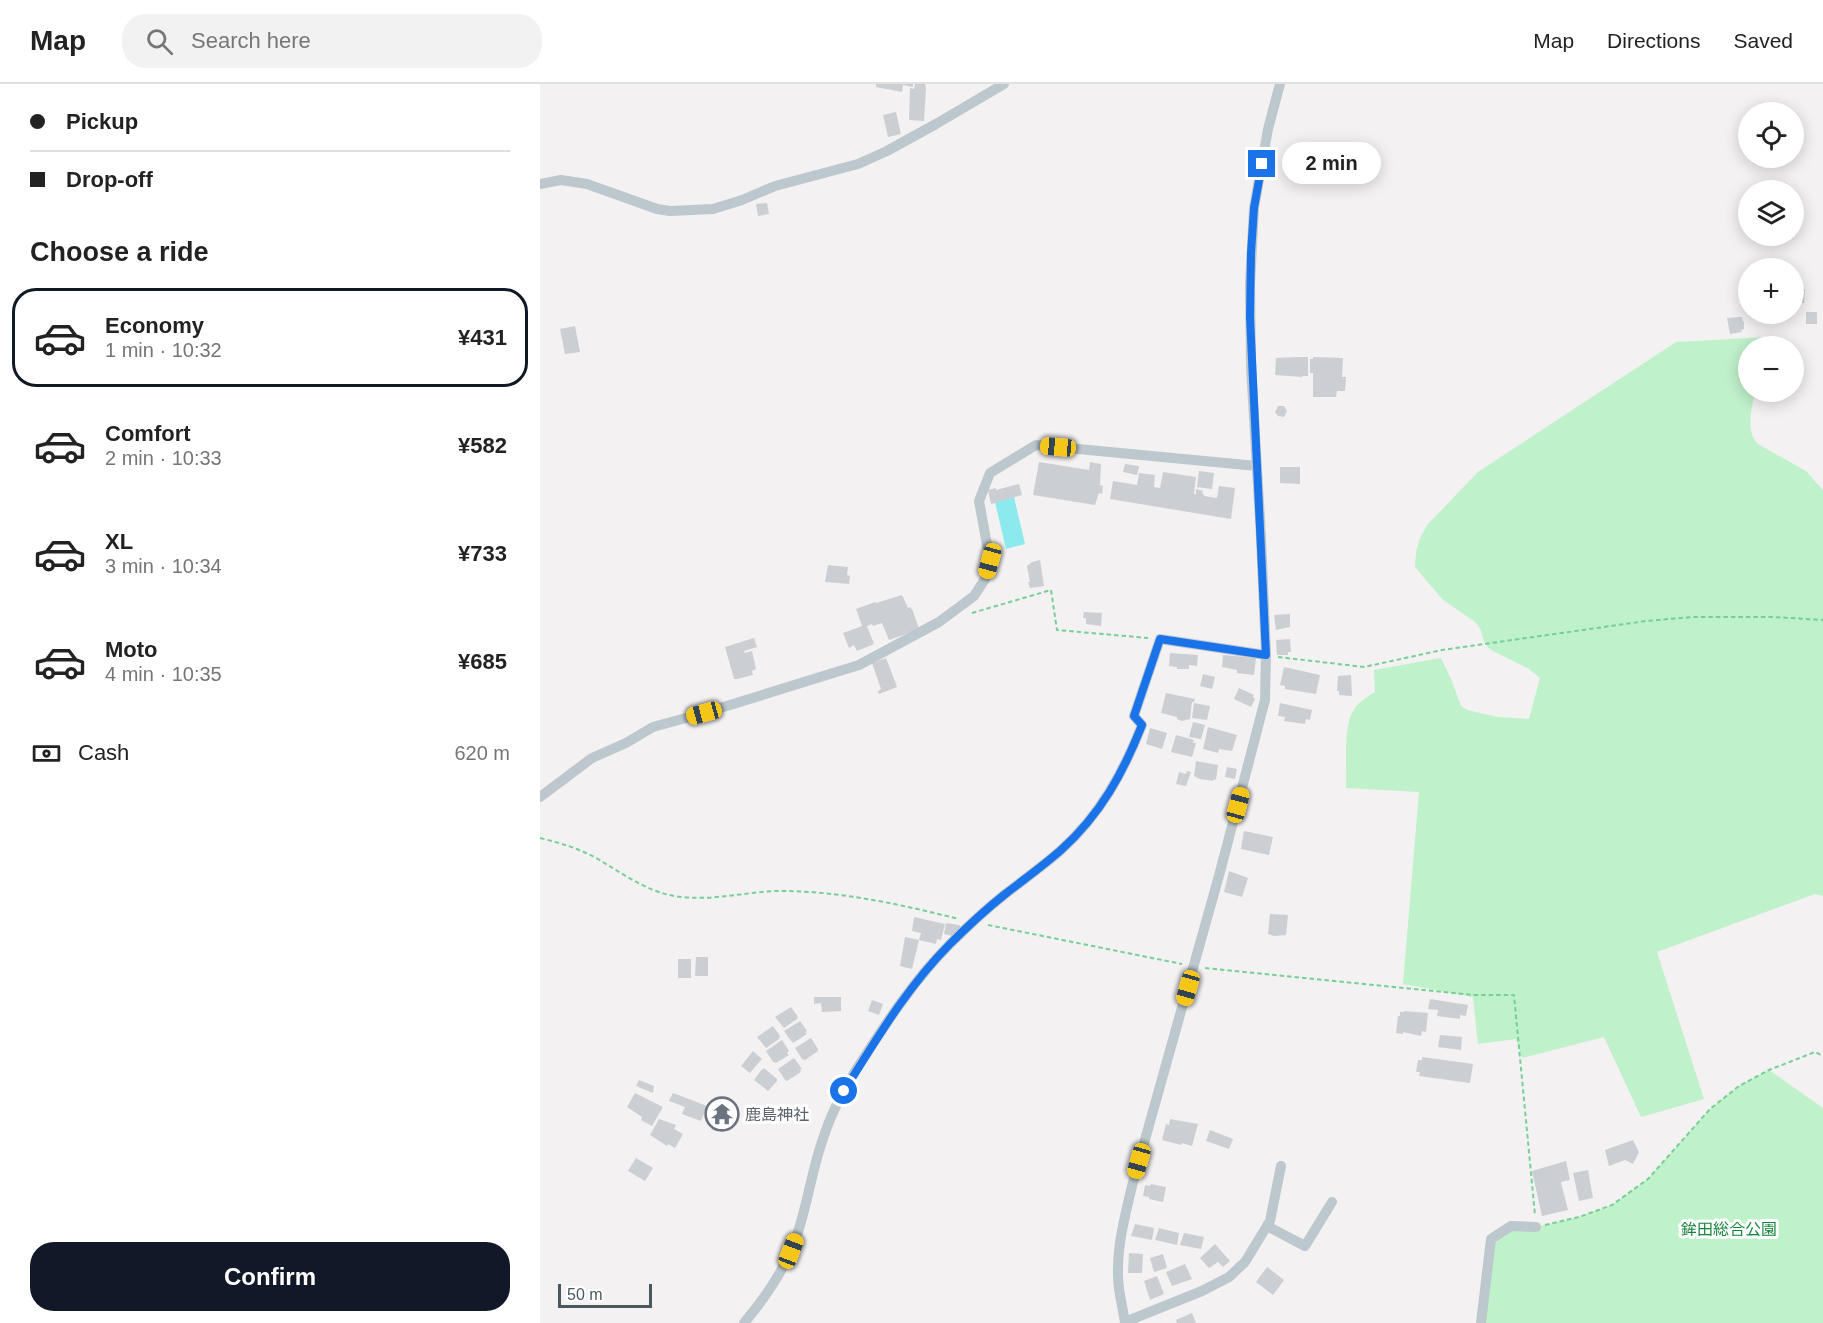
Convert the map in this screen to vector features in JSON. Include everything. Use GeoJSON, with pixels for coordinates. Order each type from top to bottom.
{"type":"FeatureCollection","features":[{"type":"Feature","properties":{"kind":"street"},"geometry":{"type":"LineString","coordinates":[[540,184],[561,180],[587,184],[657,209],[670,211],[712,209],[742,200],[775,186],[858,164],[936,124],[1004,84]]}},
{"type":"Feature","properties":{"kind":"street"},"geometry":{"type":"LineString","coordinates":[[1280,84],[1254,208],[1251,253],[1250,317],[1266,655],[1265,699],[1257,737],[1124,1218],[1118,1278],[1125,1323],[1202,1291],[1229,1277],[1245,1262],[1270,1221],[1281,1166]]}},
{"type":"Feature","properties":{"kind":"street"},"geometry":{"type":"LineString","coordinates":[[540,797],[592,758],[626,743],[653,727],[859,665],[939,622],[974,596],[985,579],[990,561],[979,501],[990,473],[1036,445],[1257,466]]}},
{"type":"Feature","properties":{"kind":"street"},"geometry":{"type":"LineString","coordinates":[[744,1323],[781,1270],[791,1251],[824,1135],[844,1091],[864,1058],[919,979],[950,944],[1002,896],[1062,849],[1086,824],[1109,794],[1128,760],[1142,725],[1134,716],[1160,639],[1266,655]]}},
{"type":"Feature","properties":{"kind":"street"},"geometry":{"type":"LineString","coordinates":[[1267,1226],[1305,1246],[1332,1202]]}},
{"type":"Feature","properties":{"kind":"street"},"geometry":{"type":"LineString","coordinates":[[1481,1323],[1491,1239],[1511,1226],[1536,1227]]}},
{"type":"Feature","properties":{"kind":"path"},"geometry":{"type":"LineString","coordinates":[[973,613],[1051,590],[1057,630],[1160,639]]}},
{"type":"Feature","properties":{"kind":"path"},"geometry":{"type":"LineString","coordinates":[[1266,655],[1364,667],[1442,651],[1646,621],[1692,617],[1773,617],[1823,620]]}},
{"type":"Feature","properties":{"kind":"path"},"geometry":{"type":"LineString","coordinates":[[540,838],[569,845],[655,892],[681,897],[707,898],[752,892],[787,891],[824,893],[906,906],[1194,967],[1474,995],[1514,995],[1536,1227],[1579,1217],[1612,1205],[1648,1179],[1710,1109],[1739,1086],[1815,1052],[1823,1056]]}},
{"type":"Feature","properties":{"kind":"green space"},"geometry":{"type":"Polygon","coordinates":[[[1738,339],[1738,402],[1753,402],[1750,419],[1754,439],[1758,444],[1806,471],[1823,490],[1823,896],[1815,894],[1657,952],[1704,1099],[1641,1117],[1604,1037],[1522,1058],[1516,1039],[1478,1044],[1473,997],[1403,984],[1419,792],[1346,788],[1346,748],[1350,718],[1355,708],[1375,692],[1374,670],[1441,658],[1461,706],[1467,710],[1498,717],[1529,719],[1540,678],[1529,669],[1491,650],[1485,644],[1480,628],[1475,622],[1442,599],[1415,567],[1420,538],[1428,524],[1478,472],[1676,342],[1738,339]]]}},
{"type":"Feature","properties":{"kind":"green space","name":"鉾田総合公園"},"geometry":{"type":"Polygon","coordinates":[[[1769,1070],[1823,1108],[1823,1323],[1481,1323],[1491,1239],[1503,1231],[1536,1227],[1579,1217],[1612,1205],[1648,1179],[1710,1109],[1739,1086],[1769,1070]]]}},
{"type":"Feature","properties":{"kind":"water"},"geometry":{"type":"Polygon","coordinates":[[[1014,497],[1025,544],[1006,549],[995,502],[1014,497]]]}},
{"type":"Feature","properties":{"kind":"building"},"geometry":{"type":"Polygon","coordinates":[[[876,84],[913,84],[913,87],[903,85],[902,92],[876,87],[876,84]]]}},
{"type":"Feature","properties":{"kind":"building"},"geometry":{"type":"Polygon","coordinates":[[[915,84],[925,84],[926,88],[924,121],[909,120],[910,88],[914,89],[915,84]]]}},
{"type":"Feature","properties":{"kind":"building"},"geometry":{"type":"Polygon","coordinates":[[[896,112],[901,134],[888,137],[883,115],[896,112]]]}},
{"type":"Feature","properties":{"kind":"building"},"geometry":{"type":"Polygon","coordinates":[[[767,203],[769,214],[758,216],[756,204],[767,203]]]}},
{"type":"Feature","properties":{"kind":"building"},"geometry":{"type":"Polygon","coordinates":[[[1806,312],[1817,312],[1817,324],[1806,324],[1806,312]]]}},
{"type":"Feature","properties":{"kind":"building"},"geometry":{"type":"Polygon","coordinates":[[[1738,317],[1738,324],[1744,324],[1742,332],[1730,334],[1727,318],[1738,317]]]}},
{"type":"Feature","properties":{"kind":"building"},"geometry":{"type":"Polygon","coordinates":[[[575,326],[580,352],[565,354],[560,329],[575,326]]]}},
{"type":"Feature","properties":{"kind":"building"},"geometry":{"type":"Polygon","coordinates":[[[1308,357],[1308,376],[1275,375],[1276,358],[1308,357]]]}},
{"type":"Feature","properties":{"kind":"building"},"geometry":{"type":"Polygon","coordinates":[[[1313,357],[1343,358],[1342,377],[1346,377],[1345,391],[1337,391],[1336,397],[1313,397],[1313,373],[1310,373],[1310,359],[1313,357]]]}},
{"type":"Feature","properties":{"kind":"building"},"geometry":{"type":"Polygon","coordinates":[[[1278,406],[1284,406],[1287,411],[1284,417],[1278,416],[1275,412],[1278,406]]]}},
{"type":"Feature","properties":{"kind":"building"},"geometry":{"type":"Polygon","coordinates":[[[1039,462],[1089,470],[1090,462],[1101,464],[1102,494],[1099,493],[1095,505],[1033,495],[1039,462]]]}},
{"type":"Feature","properties":{"kind":"building"},"geometry":{"type":"Polygon","coordinates":[[[1125,464],[1139,466],[1137,475],[1123,472],[1125,464]]]}},
{"type":"Feature","properties":{"kind":"building"},"geometry":{"type":"Polygon","coordinates":[[[1280,467],[1300,467],[1300,484],[1280,483],[1280,467]]]}},
{"type":"Feature","properties":{"kind":"building"},"geometry":{"type":"Polygon","coordinates":[[[1199,471],[1214,473],[1212,489],[1197,487],[1199,471]]]}},
{"type":"Feature","properties":{"kind":"building"},"geometry":{"type":"Polygon","coordinates":[[[1163,472],[1196,477],[1194,494],[1196,494],[1196,489],[1203,491],[1204,496],[1217,498],[1219,486],[1235,488],[1231,519],[1110,499],[1113,481],[1137,485],[1139,473],[1155,475],[1154,487],[1160,488],[1163,472]]]}},
{"type":"Feature","properties":{"kind":"building"},"geometry":{"type":"Polygon","coordinates":[[[1019,484],[1022,495],[991,504],[988,490],[1019,484]]]}},
{"type":"Feature","properties":{"kind":"building"},"geometry":{"type":"Polygon","coordinates":[[[1040,560],[1044,586],[1030,588],[1027,566],[1040,560]]]}},
{"type":"Feature","properties":{"kind":"building"},"geometry":{"type":"Polygon","coordinates":[[[828,565],[848,567],[849,584],[825,582],[828,565]]]}},
{"type":"Feature","properties":{"kind":"building"},"geometry":{"type":"Polygon","coordinates":[[[902,595],[908,608],[910,607],[913,611],[919,629],[889,640],[882,623],[873,626],[872,624],[867,626],[874,644],[857,651],[854,645],[849,648],[843,633],[862,626],[856,609],[902,595]]]}},
{"type":"Feature","properties":{"kind":"building"},"geometry":{"type":"Polygon","coordinates":[[[1084,612],[1102,613],[1101,626],[1086,624],[1086,618],[1083,618],[1084,612]]]}},
{"type":"Feature","properties":{"kind":"building"},"geometry":{"type":"Polygon","coordinates":[[[1290,614],[1290,627],[1276,630],[1274,615],[1290,614]]]}},
{"type":"Feature","properties":{"kind":"building"},"geometry":{"type":"Polygon","coordinates":[[[754,638],[757,647],[744,651],[745,653],[752,651],[756,669],[752,671],[753,675],[734,679],[725,647],[754,638]]]}},
{"type":"Feature","properties":{"kind":"building"},"geometry":{"type":"Polygon","coordinates":[[[1290,639],[1291,652],[1288,652],[1288,655],[1277,655],[1276,640],[1290,639]]]}},
{"type":"Feature","properties":{"kind":"building"},"geometry":{"type":"Polygon","coordinates":[[[1170,653],[1198,655],[1197,666],[1189,665],[1189,669],[1177,669],[1177,667],[1169,666],[1170,653]]]}},
{"type":"Feature","properties":{"kind":"building"},"geometry":{"type":"Polygon","coordinates":[[[1223,655],[1256,658],[1254,675],[1237,673],[1237,670],[1222,667],[1223,655]]]}},
{"type":"Feature","properties":{"kind":"building"},"geometry":{"type":"Polygon","coordinates":[[[886,658],[897,687],[879,694],[878,691],[881,689],[872,663],[886,658]]]}},
{"type":"Feature","properties":{"kind":"building"},"geometry":{"type":"Polygon","coordinates":[[[1284,667],[1320,675],[1316,694],[1285,689],[1285,686],[1280,685],[1284,667]]]}},
{"type":"Feature","properties":{"kind":"building"},"geometry":{"type":"Polygon","coordinates":[[[1203,674],[1215,677],[1212,689],[1200,686],[1203,674]]]}},
{"type":"Feature","properties":{"kind":"building"},"geometry":{"type":"Polygon","coordinates":[[[1351,675],[1352,696],[1339,695],[1338,676],[1351,675]]]}},
{"type":"Feature","properties":{"kind":"building"},"geometry":{"type":"Polygon","coordinates":[[[1239,688],[1254,695],[1255,699],[1251,707],[1234,699],[1239,688]]]}},
{"type":"Feature","properties":{"kind":"building"},"geometry":{"type":"Polygon","coordinates":[[[1166,693],[1195,699],[1192,702],[1190,719],[1182,721],[1177,717],[1161,713],[1166,693]]]}},
{"type":"Feature","properties":{"kind":"building"},"geometry":{"type":"Polygon","coordinates":[[[1194,703],[1210,706],[1207,720],[1192,718],[1194,703]]]}},
{"type":"Feature","properties":{"kind":"building"},"geometry":{"type":"Polygon","coordinates":[[[1280,703],[1312,710],[1310,720],[1306,719],[1305,724],[1284,721],[1285,717],[1278,716],[1280,703]]]}},
{"type":"Feature","properties":{"kind":"building"},"geometry":{"type":"Polygon","coordinates":[[[1193,722],[1205,725],[1201,739],[1189,737],[1193,722]]]}},
{"type":"Feature","properties":{"kind":"building"},"geometry":{"type":"Polygon","coordinates":[[[1208,727],[1237,735],[1232,751],[1219,749],[1218,753],[1203,749],[1208,727]]]}},
{"type":"Feature","properties":{"kind":"building"},"geometry":{"type":"Polygon","coordinates":[[[1150,728],[1167,733],[1162,749],[1146,744],[1150,728]]]}},
{"type":"Feature","properties":{"kind":"building"},"geometry":{"type":"Polygon","coordinates":[[[1176,735],[1194,740],[1193,743],[1196,743],[1192,757],[1171,752],[1176,735]]]}},
{"type":"Feature","properties":{"kind":"building"},"geometry":{"type":"Polygon","coordinates":[[[1196,761],[1218,765],[1216,780],[1200,779],[1194,776],[1196,761]]]}},
{"type":"Feature","properties":{"kind":"building"},"geometry":{"type":"Polygon","coordinates":[[[1227,767],[1237,769],[1235,779],[1225,777],[1227,767]]]}},
{"type":"Feature","properties":{"kind":"building"},"geometry":{"type":"Polygon","coordinates":[[[1187,771],[1191,772],[1186,786],[1176,784],[1179,772],[1186,774],[1187,771]]]}},
{"type":"Feature","properties":{"kind":"building"},"geometry":{"type":"Polygon","coordinates":[[[1244,831],[1273,837],[1269,855],[1241,849],[1244,831]]]}},
{"type":"Feature","properties":{"kind":"building"},"geometry":{"type":"Polygon","coordinates":[[[1229,871],[1248,878],[1242,897],[1224,892],[1229,871]]]}},
{"type":"Feature","properties":{"kind":"building"},"geometry":{"type":"Polygon","coordinates":[[[1270,914],[1288,915],[1286,935],[1268,934],[1270,914]]]}},
{"type":"Feature","properties":{"kind":"building"},"geometry":{"type":"Polygon","coordinates":[[[914,917],[945,924],[941,940],[937,939],[936,944],[919,940],[921,933],[912,931],[914,917]]]}},
{"type":"Feature","properties":{"kind":"building"},"geometry":{"type":"Polygon","coordinates":[[[946,923],[959,925],[964,930],[957,937],[944,934],[946,923]]]}},
{"type":"Feature","properties":{"kind":"building"},"geometry":{"type":"Polygon","coordinates":[[[905,937],[919,940],[912,969],[900,966],[905,937]]]}},
{"type":"Feature","properties":{"kind":"building"},"geometry":{"type":"Polygon","coordinates":[[[696,957],[708,957],[708,976],[695,976],[696,957]]]}},
{"type":"Feature","properties":{"kind":"building"},"geometry":{"type":"Polygon","coordinates":[[[678,959],[691,959],[691,978],[678,978],[678,959]]]}},
{"type":"Feature","properties":{"kind":"building"},"geometry":{"type":"Polygon","coordinates":[[[814,997],[841,997],[841,1011],[822,1012],[821,1003],[814,1004],[814,997]]]}},
{"type":"Feature","properties":{"kind":"building"},"geometry":{"type":"Polygon","coordinates":[[[1430,999],[1468,1005],[1466,1016],[1460,1015],[1460,1019],[1437,1016],[1438,1010],[1428,1009],[1430,999]]]}},
{"type":"Feature","properties":{"kind":"building"},"geometry":{"type":"Polygon","coordinates":[[[872,1000],[883,1004],[879,1015],[868,1011],[872,1000]]]}},
{"type":"Feature","properties":{"kind":"building"},"geometry":{"type":"Polygon","coordinates":[[[791,1007],[798,1017],[784,1028],[775,1017],[791,1007]]]}},
{"type":"Feature","properties":{"kind":"building"},"geometry":{"type":"Polygon","coordinates":[[[1404,1011],[1428,1013],[1426,1032],[1422,1031],[1421,1036],[1403,1032],[1403,1034],[1396,1033],[1398,1016],[1404,1011]]]}},
{"type":"Feature","properties":{"kind":"building"},"geometry":{"type":"Polygon","coordinates":[[[800,1021],[807,1034],[793,1043],[784,1031],[800,1021]]]}},
{"type":"Feature","properties":{"kind":"building"},"geometry":{"type":"Polygon","coordinates":[[[773,1026],[780,1036],[766,1048],[757,1037],[773,1026]]]}},
{"type":"Feature","properties":{"kind":"building"},"geometry":{"type":"Polygon","coordinates":[[[1440,1035],[1462,1037],[1461,1050],[1438,1047],[1440,1035]]]}},
{"type":"Feature","properties":{"kind":"building"},"geometry":{"type":"Polygon","coordinates":[[[811,1038],[818,1051],[805,1060],[802,1059],[795,1048],[811,1038]]]}},
{"type":"Feature","properties":{"kind":"building"},"geometry":{"type":"Polygon","coordinates":[[[782,1040],[789,1055],[776,1063],[773,1062],[766,1051],[782,1040]]]}},
{"type":"Feature","properties":{"kind":"building"},"geometry":{"type":"Polygon","coordinates":[[[753,1051],[762,1059],[750,1073],[741,1066],[753,1051]]]}},
{"type":"Feature","properties":{"kind":"building"},"geometry":{"type":"Polygon","coordinates":[[[1422,1057],[1473,1064],[1470,1083],[1419,1076],[1420,1072],[1416,1072],[1418,1060],[1422,1060],[1422,1057]]]}},
{"type":"Feature","properties":{"kind":"building"},"geometry":{"type":"Polygon","coordinates":[[[794,1058],[802,1069],[787,1081],[778,1069],[794,1058]]]}},
{"type":"Feature","properties":{"kind":"building"},"geometry":{"type":"Polygon","coordinates":[[[764,1068],[777,1079],[768,1091],[754,1080],[764,1068]]]}},
{"type":"Feature","properties":{"kind":"building"},"geometry":{"type":"Polygon","coordinates":[[[639,1080],[654,1086],[653,1093],[636,1086],[639,1080]]]}},
{"type":"Feature","properties":{"kind":"building"},"geometry":{"type":"Polygon","coordinates":[[[635,1093],[663,1107],[652,1126],[641,1120],[642,1117],[627,1107],[635,1093]]]}},
{"type":"Feature","properties":{"kind":"building"},"geometry":{"type":"Polygon","coordinates":[[[673,1093],[707,1106],[701,1121],[682,1114],[685,1107],[669,1101],[673,1093]]]}},
{"type":"Feature","properties":{"kind":"building"},"geometry":{"type":"Polygon","coordinates":[[[713,1110],[728,1118],[724,1127],[721,1126],[718,1132],[711,1129],[714,1123],[708,1120],[713,1110]]]}},
{"type":"Feature","properties":{"kind":"building"},"geometry":{"type":"Polygon","coordinates":[[[659,1119],[676,1125],[674,1129],[683,1134],[675,1148],[668,1144],[667,1146],[650,1135],[659,1119]]]}},
{"type":"Feature","properties":{"kind":"building"},"geometry":{"type":"Polygon","coordinates":[[[1170,1119],[1198,1124],[1192,1146],[1162,1140],[1166,1124],[1169,1125],[1170,1119]]]}},
{"type":"Feature","properties":{"kind":"building"},"geometry":{"type":"Polygon","coordinates":[[[1210,1130],[1233,1139],[1229,1149],[1206,1141],[1210,1130]]]}},
{"type":"Feature","properties":{"kind":"building"},"geometry":{"type":"Polygon","coordinates":[[[1633,1140],[1639,1152],[1633,1164],[1625,1160],[1609,1166],[1605,1150],[1633,1140]]]}},
{"type":"Feature","properties":{"kind":"building"},"geometry":{"type":"Polygon","coordinates":[[[636,1158],[653,1168],[645,1181],[628,1171],[636,1158]]]}},
{"type":"Feature","properties":{"kind":"building"},"geometry":{"type":"Polygon","coordinates":[[[1566,1161],[1570,1180],[1561,1182],[1568,1210],[1542,1216],[1532,1171],[1566,1161]]]}},
{"type":"Feature","properties":{"kind":"building"},"geometry":{"type":"Polygon","coordinates":[[[1588,1170],[1593,1198],[1579,1201],[1573,1173],[1588,1170]]]}},
{"type":"Feature","properties":{"kind":"building"},"geometry":{"type":"Polygon","coordinates":[[[1151,1184],[1166,1187],[1163,1202],[1143,1196],[1145,1185],[1150,1186],[1151,1184]]]}},
{"type":"Feature","properties":{"kind":"building"},"geometry":{"type":"Polygon","coordinates":[[[1135,1224],[1154,1228],[1152,1240],[1131,1236],[1135,1224]]]}},
{"type":"Feature","properties":{"kind":"building"},"geometry":{"type":"Polygon","coordinates":[[[1159,1228],[1179,1233],[1177,1245],[1155,1240],[1159,1228]]]}},
{"type":"Feature","properties":{"kind":"building"},"geometry":{"type":"Polygon","coordinates":[[[1184,1233],[1204,1237],[1201,1249],[1180,1245],[1184,1233]]]}},
{"type":"Feature","properties":{"kind":"building"},"geometry":{"type":"Polygon","coordinates":[[[1215,1244],[1230,1261],[1223,1267],[1218,1262],[1209,1268],[1200,1258],[1215,1244]]]}},
{"type":"Feature","properties":{"kind":"building"},"geometry":{"type":"Polygon","coordinates":[[[1129,1253],[1143,1254],[1142,1273],[1128,1273],[1129,1253]]]}},
{"type":"Feature","properties":{"kind":"building"},"geometry":{"type":"Polygon","coordinates":[[[1163,1254],[1167,1268],[1154,1272],[1150,1258],[1163,1254]]]}},
{"type":"Feature","properties":{"kind":"building"},"geometry":{"type":"Polygon","coordinates":[[[1185,1264],[1192,1279],[1172,1286],[1166,1272],[1185,1264]]]}},
{"type":"Feature","properties":{"kind":"building"},"geometry":{"type":"Polygon","coordinates":[[[1267,1267],[1284,1280],[1273,1295],[1256,1282],[1267,1267]]]}},
{"type":"Feature","properties":{"kind":"building"},"geometry":{"type":"Polygon","coordinates":[[[1157,1276],[1164,1294],[1150,1300],[1144,1281],[1157,1276]]]}},
{"type":"Feature","properties":{"kind":"building"},"geometry":{"type":"Polygon","coordinates":[[[1192,1313],[1196,1323],[1177,1323],[1176,1320],[1192,1313]]]}},
{"type":"Feature","properties":{"kind":"place","name":"鹿島神社"},"geometry":{"type":"Point","coordinates":[722,1114]}},
{"type":"Feature","properties":{"kind":"route"},"geometry":{"type":"LineString","coordinates":[[844,1091],[864,1058],[926,969],[1002,896],[1062,849],[1086,824],[1109,794],[1128,760],[1142,725],[1134,716],[1160,639],[1266,655],[1250,317],[1254,208],[1262,164]]}}]}
